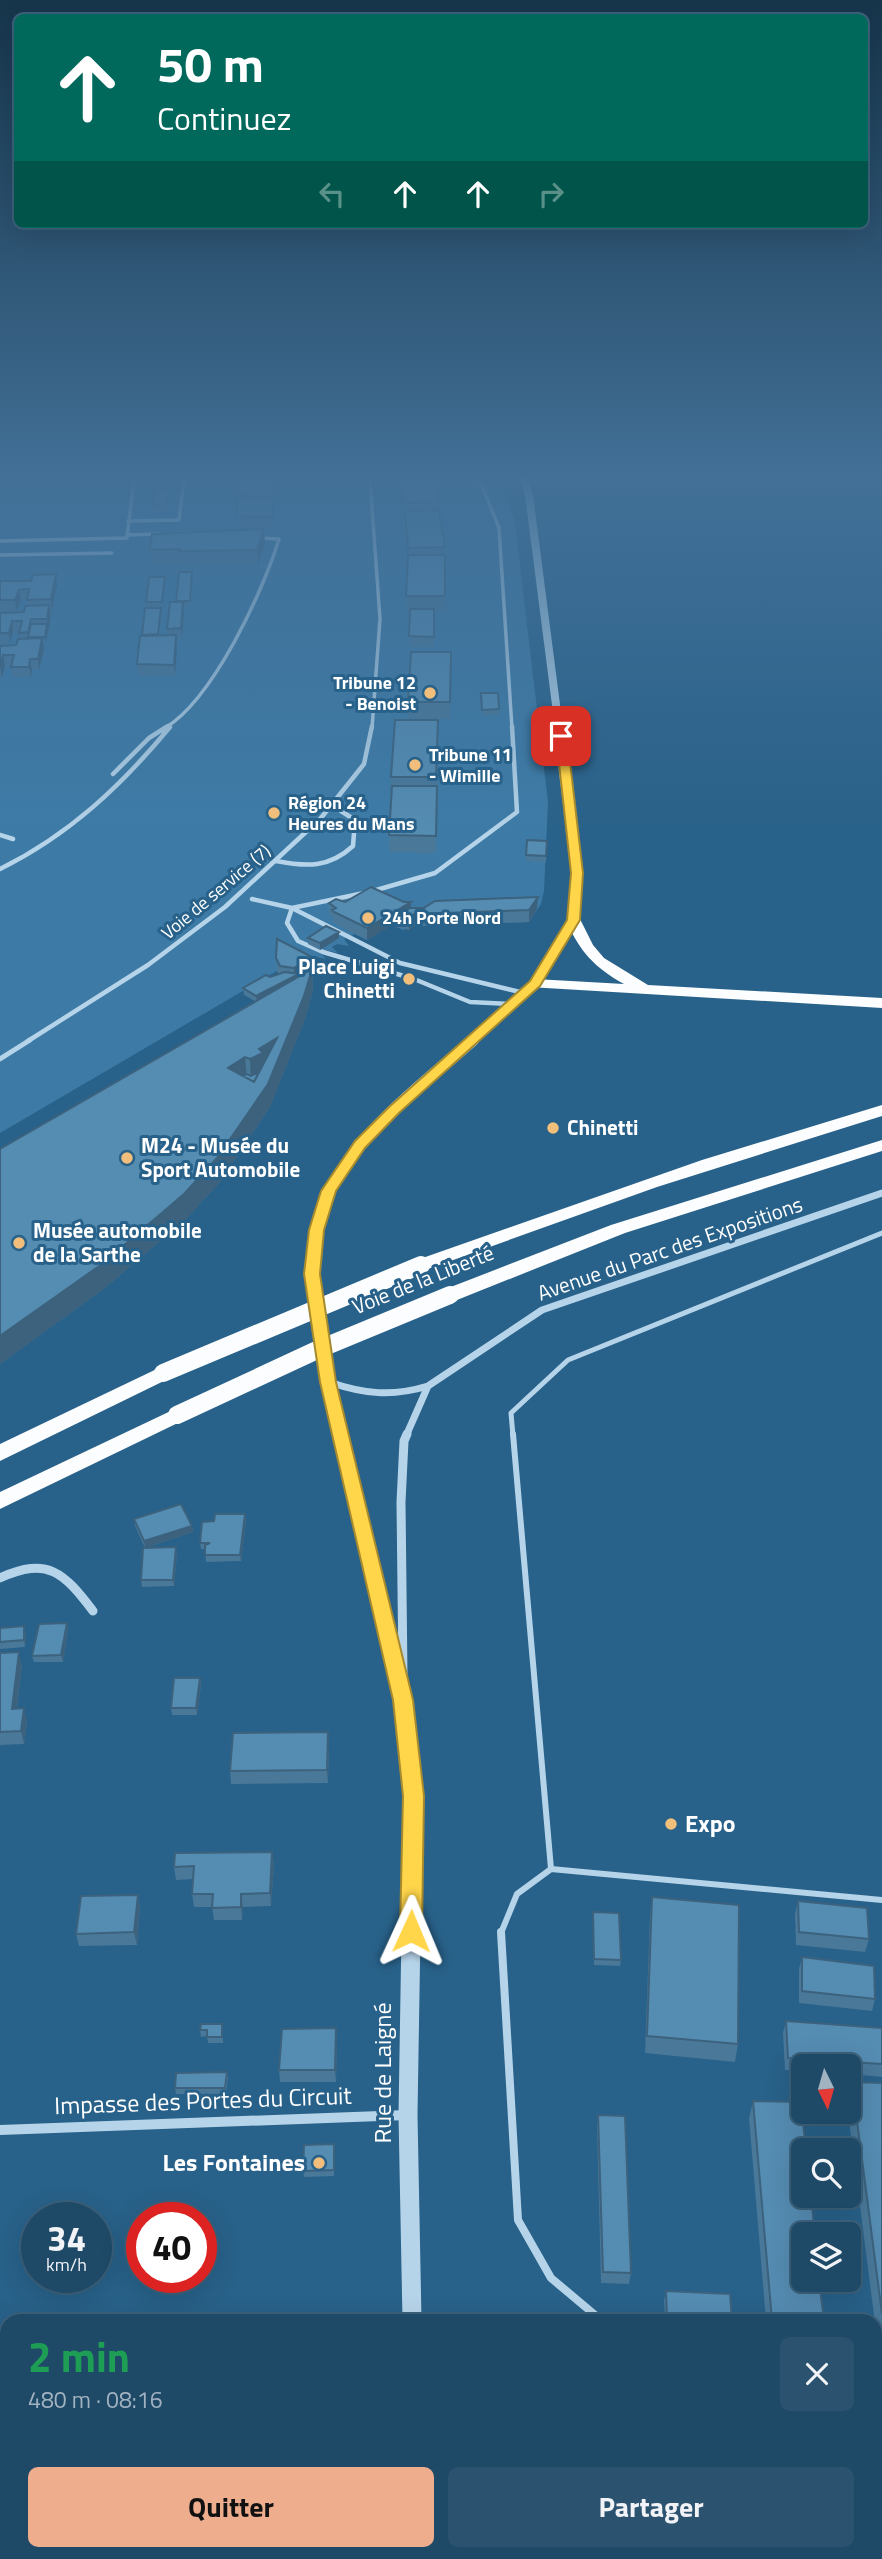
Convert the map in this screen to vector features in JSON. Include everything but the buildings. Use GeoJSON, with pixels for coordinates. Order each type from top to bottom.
{"type":"FeatureCollection","features":[{"type":"Feature","properties":{"kind":"highway"},"geometry":{"type":"LineString","coordinates":[[574,920],[585,948],[601,965],[648,989]]}},
{"type":"Feature","properties":{"kind":"highway"},"geometry":{"type":"LineString","coordinates":[[530,989],[648,989],[882,1003]]}},
{"type":"Feature","properties":{"kind":"highway","name":"Voie de la Liberté"},"geometry":{"type":"LineString","coordinates":[[0,1452],[163,1373],[421,1265],[626,1190],[774,1141],[882,1110]]}},
{"type":"Feature","properties":{"kind":"highway","name":"Voie de la Liberté"},"geometry":{"type":"LineString","coordinates":[[0,1501],[317,1350],[450,1295],[632,1225],[882,1145]]}},
{"type":"Feature","properties":{"kind":"street"},"geometry":{"type":"LineString","coordinates":[[543,598],[577,873],[574,920]]}},
{"type":"Feature","properties":{"kind":"street","name":"Rue de Laigné"},"geometry":{"type":"LineString","coordinates":[[412,2314],[408,2115],[413,1796],[403,1700],[328,1382],[312,1274],[316,1230],[329,1191],[360,1145],[394,1110],[530,989],[574,920]]}},
{"type":"Feature","properties":{"kind":"street","name":"Avenue du Parc des Expositions"},"geometry":{"type":"LineString","coordinates":[[428,1386],[542,1310],[882,1193]]}},
{"type":"Feature","properties":{"kind":"street"},"geometry":{"type":"LineString","coordinates":[[328,1382],[383,1396],[406,1394],[428,1386]]}},
{"type":"Feature","properties":{"kind":"street"},"geometry":{"type":"LineString","coordinates":[[403,1700],[401,1502],[404,1441],[428,1386]]}},
{"type":"Feature","properties":{"kind":"street"},"geometry":{"type":"LineString","coordinates":[[0,1578],[15,1570],[42,1565],[66,1576],[93,1611]]}},
{"type":"Feature","properties":{"kind":"street","name":"Impasse des Portes du Circuit"},"geometry":{"type":"LineString","coordinates":[[0,2130],[408,2115]]}},
{"type":"Feature","properties":{"kind":"lane"},"geometry":{"type":"LineString","coordinates":[[0,870],[59,837],[134,772],[205,686],[259,598]]}},
{"type":"Feature","properties":{"kind":"lane","name":"Voie de service (7)"},"geometry":{"type":"LineString","coordinates":[[0,1059],[148,965],[225,907],[321,818],[364,764],[370,747],[380,619],[379,598]]}},
{"type":"Feature","properties":{"kind":"lane"},"geometry":{"type":"LineString","coordinates":[[292,908],[396,886],[435,873],[517,812],[503,598]]}},
{"type":"Feature","properties":{"kind":"lane"},"geometry":{"type":"LineString","coordinates":[[113,774],[149,738],[175,722]]}},
{"type":"Feature","properties":{"kind":"lane"},"geometry":{"type":"LineString","coordinates":[[276,861],[305,867],[338,861],[353,846],[355,820],[341,811]]}},
{"type":"Feature","properties":{"kind":"lane"},"geometry":{"type":"LineString","coordinates":[[0,835],[13,839]]}},
{"type":"Feature","properties":{"kind":"lane"},"geometry":{"type":"LineString","coordinates":[[251,899],[292,908],[400,962],[530,989]]}},
{"type":"Feature","properties":{"kind":"lane"},"geometry":{"type":"LineString","coordinates":[[292,908],[287,923],[298,941],[323,952],[414,979],[470,1002],[514,1004]]}},
{"type":"Feature","properties":{"kind":"lane"},"geometry":{"type":"LineString","coordinates":[[551,1870],[511,1413],[568,1360],[882,1233]]}},
{"type":"Feature","properties":{"kind":"lane"},"geometry":{"type":"LineString","coordinates":[[594,2314],[551,2278],[519,2220],[500,1935],[517,1895],[551,1870],[882,1900]]}},
{"type":"Feature","properties":{"kind":"shaded area","name":"Région 24 Heures du Mans"},"geometry":{"type":"Polygon","coordinates":[[[0,598],[524,598],[548,802],[544,891],[541,904],[529,922],[415,926],[403,930],[396,927],[395,923],[367,940],[355,934],[344,939],[349,946],[337,944],[332,947],[338,953],[326,950],[321,953],[326,959],[316,957],[303,965],[314,971],[280,992],[277,971],[0,1133],[0,598]]]}},
{"type":"Feature","properties":{"kind":"place","name":"Tribune 12 - Benoist"},"geometry":{"type":"Point","coordinates":[430,693]}},
{"type":"Feature","properties":{"kind":"place","name":"Tribune 11 - Wimille"},"geometry":{"type":"Point","coordinates":[415,765]}},
{"type":"Feature","properties":{"kind":"place","name":"Région 24 Heures du Mans"},"geometry":{"type":"Point","coordinates":[274,813]}},
{"type":"Feature","properties":{"kind":"place","name":"24h Porte Nord"},"geometry":{"type":"Point","coordinates":[368,918]}},
{"type":"Feature","properties":{"kind":"place","name":"Place Luigi Chinetti"},"geometry":{"type":"Point","coordinates":[409,979]}},
{"type":"Feature","properties":{"kind":"place","name":"Chinetti"},"geometry":{"type":"Point","coordinates":[553,1128]}},
{"type":"Feature","properties":{"kind":"place","name":"M24 - Musée du Sport Automobile"},"geometry":{"type":"Point","coordinates":[127,1158]}},
{"type":"Feature","properties":{"kind":"place","name":"Musée automobile de la Sarthe"},"geometry":{"type":"Point","coordinates":[19,1243]}},
{"type":"Feature","properties":{"kind":"place","name":"Expo"},"geometry":{"type":"Point","coordinates":[671,1824]}},
{"type":"Feature","properties":{"kind":"place","name":"Les Fontaines"},"geometry":{"type":"Point","coordinates":[319,2163]}},
{"type":"Feature","properties":{"kind":"route"},"geometry":{"type":"LineString","coordinates":[[411,1931],[413,1796],[403,1700],[328,1382],[312,1274],[316,1230],[329,1191],[360,1145],[394,1110],[535,984],[574,920],[577,873],[561,736]]}}]}
